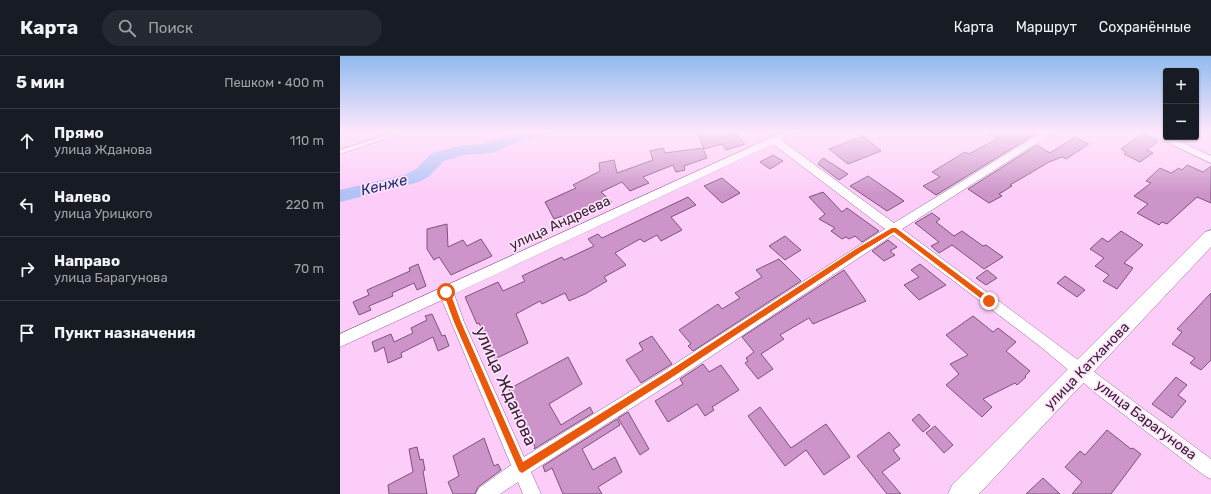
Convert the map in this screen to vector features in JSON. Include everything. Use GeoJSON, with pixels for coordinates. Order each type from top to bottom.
{"type":"FeatureCollection","features":[{"type":"Feature","properties":{"kind":"street","name":"улица Андреева"},"geometry":{"type":"LineString","coordinates":[[340,341],[743,152]]}},
{"type":"Feature","properties":{"kind":"street","name":"улица Барагунова"},"geometry":{"type":"LineString","coordinates":[[796,152],[1211,470]]}},
{"type":"Feature","properties":{"kind":"street"},"geometry":{"type":"LineString","coordinates":[[485,494],[522,468],[672,374],[839,263],[1017,152]]}},
{"type":"Feature","properties":{"kind":"street"},"geometry":{"type":"LineString","coordinates":[[1195,152],[1211,160]]}},
{"type":"Feature","properties":{"kind":"street","name":"улица Катханова"},"geometry":{"type":"LineString","coordinates":[[961,494],[1082,371],[1211,236]]}},
{"type":"Feature","properties":{"kind":"street","name":"улица Жданова"},"geometry":{"type":"LineString","coordinates":[[446,292],[457,322],[522,468],[532,494]]}},
{"type":"Feature","properties":{"kind":"building"},"geometry":{"type":"Polygon","coordinates":[[[650,152],[705,152],[707,158],[684,166],[685,170],[676,172],[673,165],[643,177],[649,183],[630,191],[622,182],[601,192],[612,202],[585,216],[566,222],[562,216],[554,219],[545,202],[576,188],[573,185],[600,171],[599,163],[614,160],[617,173],[653,160],[650,152]]]}},
{"type":"Feature","properties":{"kind":"building"},"geometry":{"type":"Polygon","coordinates":[[[833,152],[877,152],[848,164],[833,152]]]}},
{"type":"Feature","properties":{"kind":"building"},"geometry":{"type":"Polygon","coordinates":[[[964,152],[969,154],[972,152],[1006,152],[936,195],[923,186],[940,177],[932,172],[964,152]]]}},
{"type":"Feature","properties":{"kind":"building"},"geometry":{"type":"Polygon","coordinates":[[[1025,152],[1076,152],[1066,159],[1062,157],[1049,162],[1010,185],[1012,186],[999,194],[1002,196],[989,203],[968,189],[1025,152]]]}},
{"type":"Feature","properties":{"kind":"building"},"geometry":{"type":"Polygon","coordinates":[[[1126,152],[1153,153],[1140,162],[1124,154],[1126,152]]]}},
{"type":"Feature","properties":{"kind":"building"},"geometry":{"type":"Polygon","coordinates":[[[773,155],[783,161],[770,169],[760,162],[773,155]]]}},
{"type":"Feature","properties":{"kind":"building"},"geometry":{"type":"Polygon","coordinates":[[[823,158],[848,174],[839,180],[818,164],[823,158]]]}},
{"type":"Feature","properties":{"kind":"building"},"geometry":{"type":"Polygon","coordinates":[[[1187,165],[1203,172],[1211,166],[1211,203],[1197,197],[1167,224],[1162,222],[1159,225],[1137,213],[1148,204],[1134,196],[1151,183],[1146,181],[1160,168],[1171,173],[1179,168],[1182,170],[1187,165]]]}},
{"type":"Feature","properties":{"kind":"building"},"geometry":{"type":"Polygon","coordinates":[[[868,176],[904,201],[887,211],[850,186],[868,176]]]}},
{"type":"Feature","properties":{"kind":"building"},"geometry":{"type":"Polygon","coordinates":[[[722,178],[740,193],[722,203],[704,186],[722,178]]]}},
{"type":"Feature","properties":{"kind":"building"},"geometry":{"type":"Polygon","coordinates":[[[823,192],[842,212],[847,208],[879,231],[862,242],[855,236],[849,239],[846,237],[842,239],[831,231],[835,228],[819,219],[825,214],[809,197],[823,192]]]}},
{"type":"Feature","properties":{"kind":"building"},"geometry":{"type":"Polygon","coordinates":[[[688,197],[696,205],[671,217],[682,230],[661,241],[657,235],[644,242],[640,239],[615,253],[626,265],[604,277],[607,281],[585,294],[569,301],[565,293],[542,304],[540,301],[516,314],[528,343],[495,359],[479,323],[477,324],[465,297],[498,282],[503,291],[525,281],[522,276],[562,257],[564,260],[594,246],[588,239],[598,234],[602,238],[688,197]]]}},
{"type":"Feature","properties":{"kind":"building"},"geometry":{"type":"Polygon","coordinates":[[[932,213],[940,219],[936,222],[954,236],[962,231],[983,246],[986,245],[1003,257],[984,269],[952,245],[939,253],[931,246],[939,242],[915,223],[932,213]]]}},
{"type":"Feature","properties":{"kind":"building"},"geometry":{"type":"Polygon","coordinates":[[[447,224],[448,247],[463,240],[467,246],[481,239],[492,256],[451,275],[439,257],[434,260],[427,249],[427,229],[447,224]]]}},
{"type":"Feature","properties":{"kind":"building"},"geometry":{"type":"Polygon","coordinates":[[[1121,231],[1143,245],[1124,263],[1133,268],[1117,289],[1103,281],[1109,275],[1095,266],[1104,258],[1090,249],[1102,238],[1108,242],[1121,231]]]}},
{"type":"Feature","properties":{"kind":"building"},"geometry":{"type":"Polygon","coordinates":[[[785,236],[801,250],[785,260],[769,246],[785,236]]]}},
{"type":"Feature","properties":{"kind":"building"},"geometry":{"type":"Polygon","coordinates":[[[888,240],[897,247],[890,251],[895,255],[884,261],[872,251],[888,240]]]}},
{"type":"Feature","properties":{"kind":"building"},"geometry":{"type":"Polygon","coordinates":[[[779,259],[801,281],[693,351],[688,346],[691,344],[679,330],[718,304],[722,309],[740,298],[735,293],[762,277],[756,270],[779,259]]]}},
{"type":"Feature","properties":{"kind":"building"},"geometry":{"type":"Polygon","coordinates":[[[418,264],[426,286],[417,290],[414,283],[392,293],[393,296],[369,306],[371,310],[359,315],[353,302],[369,295],[367,290],[410,271],[409,268],[418,264]]]}},
{"type":"Feature","properties":{"kind":"building"},"geometry":{"type":"Polygon","coordinates":[[[920,264],[946,285],[919,300],[904,285],[919,277],[911,270],[920,264]]]}},
{"type":"Feature","properties":{"kind":"building"},"geometry":{"type":"Polygon","coordinates":[[[844,270],[866,301],[813,324],[809,318],[780,335],[784,339],[761,354],[773,369],[758,379],[745,363],[748,361],[746,358],[754,352],[742,337],[844,270]]]}},
{"type":"Feature","properties":{"kind":"building"},"geometry":{"type":"Polygon","coordinates":[[[987,270],[997,278],[986,285],[976,278],[987,270]]]}},
{"type":"Feature","properties":{"kind":"building"},"geometry":{"type":"Polygon","coordinates":[[[1065,276],[1085,290],[1077,297],[1057,283],[1065,276]]]}},
{"type":"Feature","properties":{"kind":"building"},"geometry":{"type":"Polygon","coordinates":[[[1211,293],[1211,360],[1201,370],[1190,363],[1195,358],[1172,344],[1182,332],[1177,329],[1211,293]]]}},
{"type":"Feature","properties":{"kind":"building"},"geometry":{"type":"Polygon","coordinates":[[[432,314],[442,336],[445,335],[449,346],[438,351],[433,337],[401,353],[402,357],[388,363],[384,347],[375,352],[372,342],[391,334],[394,342],[413,333],[411,328],[427,320],[425,316],[432,314]]]}},
{"type":"Feature","properties":{"kind":"building"},"geometry":{"type":"Polygon","coordinates":[[[973,316],[993,332],[998,328],[1016,342],[1006,351],[1030,371],[1017,385],[1015,383],[983,399],[992,407],[982,417],[946,385],[959,374],[950,364],[968,355],[946,335],[973,316]]]}},
{"type":"Feature","properties":{"kind":"building"},"geometry":{"type":"Polygon","coordinates":[[[652,336],[672,364],[641,383],[626,360],[643,350],[639,343],[652,336]]]}},
{"type":"Feature","properties":{"kind":"building"},"geometry":{"type":"Polygon","coordinates":[[[568,357],[582,384],[549,404],[561,425],[590,407],[593,413],[534,449],[535,447],[509,389],[568,357]]]}},
{"type":"Feature","properties":{"kind":"building"},"geometry":{"type":"Polygon","coordinates":[[[703,364],[709,372],[721,365],[739,390],[712,407],[714,410],[705,416],[697,404],[668,422],[655,401],[683,384],[680,379],[703,364]]]}},
{"type":"Feature","properties":{"kind":"building"},"geometry":{"type":"Polygon","coordinates":[[[1176,377],[1187,385],[1178,395],[1186,401],[1172,418],[1152,404],[1176,377]]]}},
{"type":"Feature","properties":{"kind":"building"},"geometry":{"type":"Polygon","coordinates":[[[760,407],[791,448],[826,424],[850,457],[824,475],[806,450],[785,466],[748,416],[760,407]]]}},
{"type":"Feature","properties":{"kind":"building"},"geometry":{"type":"Polygon","coordinates":[[[628,412],[649,449],[640,455],[618,418],[628,412]]]}},
{"type":"Feature","properties":{"kind":"building"},"geometry":{"type":"Polygon","coordinates":[[[919,414],[930,426],[923,432],[912,420],[919,414]]]}},
{"type":"Feature","properties":{"kind":"building"},"geometry":{"type":"Polygon","coordinates":[[[617,419],[620,425],[582,449],[593,470],[615,457],[622,472],[598,487],[602,494],[563,494],[552,468],[545,472],[543,466],[617,419]]]}},
{"type":"Feature","properties":{"kind":"building"},"geometry":{"type":"Polygon","coordinates":[[[935,426],[953,445],[944,453],[926,433],[935,426]]]}},
{"type":"Feature","properties":{"kind":"building"},"geometry":{"type":"Polygon","coordinates":[[[1107,430],[1131,449],[1133,448],[1141,454],[1111,494],[1072,494],[1082,482],[1065,467],[1080,451],[1085,455],[1107,430]]]}},
{"type":"Feature","properties":{"kind":"building"},"geometry":{"type":"Polygon","coordinates":[[[889,432],[900,445],[893,450],[900,459],[882,472],[901,494],[887,494],[857,456],[889,432]]]}},
{"type":"Feature","properties":{"kind":"building"},"geometry":{"type":"Polygon","coordinates":[[[484,438],[494,466],[498,464],[501,470],[478,487],[475,494],[453,494],[448,482],[459,476],[453,456],[484,438]]]}},
{"type":"Feature","properties":{"kind":"building"},"geometry":{"type":"Polygon","coordinates":[[[417,447],[420,460],[423,459],[425,470],[423,471],[427,494],[389,494],[388,485],[413,472],[409,449],[417,447]]]}},
{"type":"Feature","properties":{"kind":"building"},"geometry":{"type":"Polygon","coordinates":[[[1043,478],[1060,494],[1026,494],[1043,478]]]}},
{"type":"Feature","properties":{"kind":"waterway","name":"Кенже"},"geometry":{"type":"LineString","coordinates":[[340,196],[413,178],[422,173],[438,157],[454,152]]}},
{"type":"Feature","properties":{"kind":"route"},"geometry":{"type":"LineString","coordinates":[[446,292],[457,322],[522,468],[672,374],[858,251],[894,229],[989,301]]}}]}
